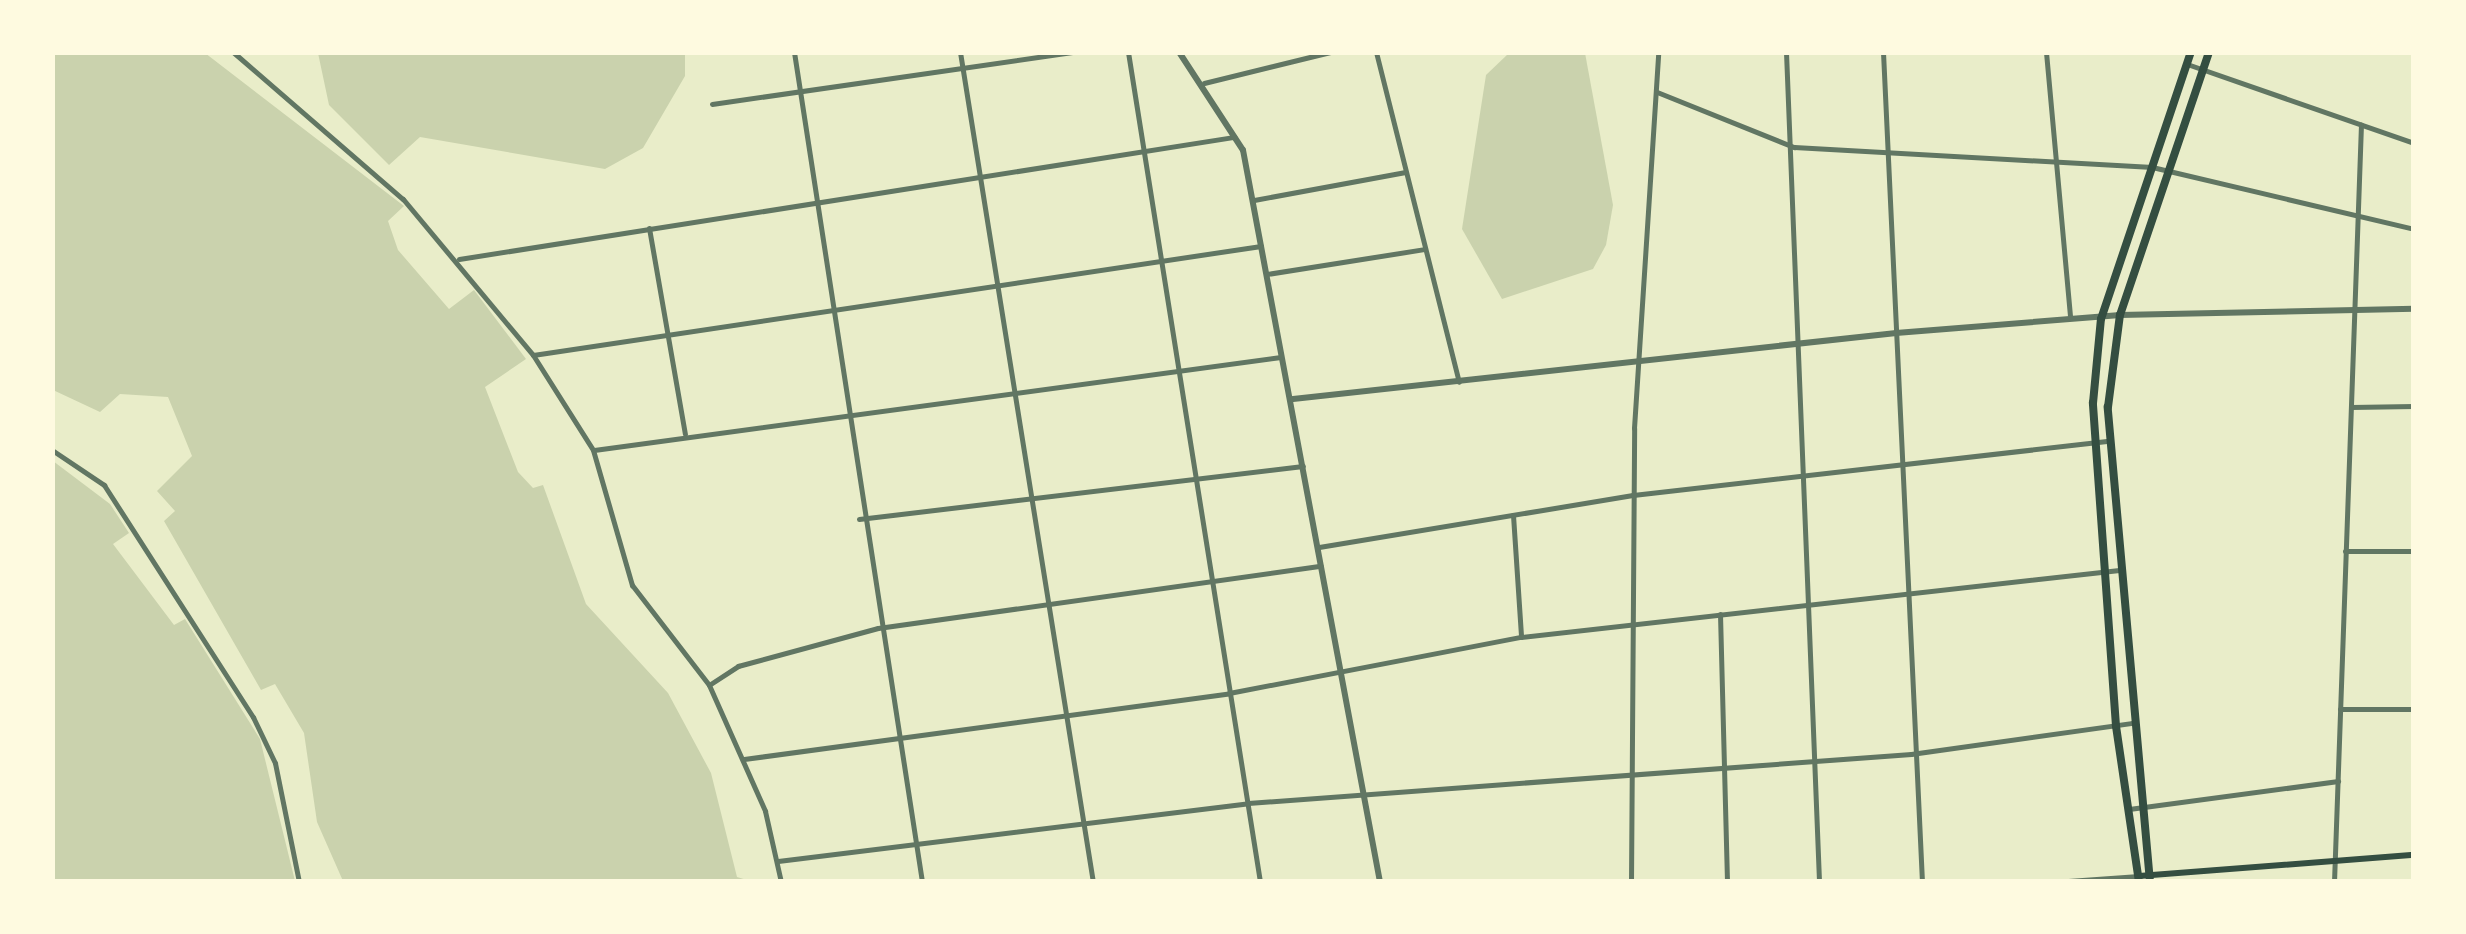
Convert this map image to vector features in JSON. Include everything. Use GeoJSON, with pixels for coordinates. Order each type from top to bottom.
{"type":"FeatureCollection","features":[{"type":"Feature","properties":{"kind":"main road"},"geometry":{"type":"LineString","coordinates":[[2191,52],[2101,319],[2095,441],[2102,572],[2126,809],[2139,879],[2414,854]]}},
{"type":"Feature","properties":{"kind":"main road"},"geometry":{"type":"LineString","coordinates":[[2150,880],[2131,723],[2109,441],[2120,315],[2164,173],[2208,52]]}},
{"type":"Feature","properties":{"kind":"street"},"geometry":{"type":"LineString","coordinates":[[233,52],[458,259],[533,355],[593,450],[632,585],[709,685],[744,759],[778,861],[781,882]]}},
{"type":"Feature","properties":{"kind":"street"},"geometry":{"type":"LineString","coordinates":[[794,52],[859,519],[900,736],[922,882]]}},
{"type":"Feature","properties":{"kind":"street"},"geometry":{"type":"LineString","coordinates":[[960,52],[1042,606],[1093,882]]}},
{"type":"Feature","properties":{"kind":"street"},"geometry":{"type":"LineString","coordinates":[[712,104],[801,96],[1072,52]]}},
{"type":"Feature","properties":{"kind":"street"},"geometry":{"type":"LineString","coordinates":[[1128,52],[1207,584],[1260,882]]}},
{"type":"Feature","properties":{"kind":"street"},"geometry":{"type":"LineString","coordinates":[[1179,52],[1204,83],[1237,137],[1254,200],[1380,882]]}},
{"type":"Feature","properties":{"kind":"street"},"geometry":{"type":"LineString","coordinates":[[1204,83],[1330,52]]}},
{"type":"Feature","properties":{"kind":"street"},"geometry":{"type":"LineString","coordinates":[[1376,52],[1459,382]]}},
{"type":"Feature","properties":{"kind":"street"},"geometry":{"type":"LineString","coordinates":[[1631,882],[1637,363],[1658,52]]}},
{"type":"Feature","properties":{"kind":"street"},"geometry":{"type":"LineString","coordinates":[[1786,52],[1794,147],[1792,347],[1820,882]]}},
{"type":"Feature","properties":{"kind":"street"},"geometry":{"type":"LineString","coordinates":[[1883,52],[1903,464],[1911,754],[1922,882]]}},
{"type":"Feature","properties":{"kind":"street"},"geometry":{"type":"LineString","coordinates":[[2046,52],[2070,321]]}},
{"type":"Feature","properties":{"kind":"street"},"geometry":{"type":"LineString","coordinates":[[2187,64],[2414,143]]}},
{"type":"Feature","properties":{"kind":"street"},"geometry":{"type":"LineString","coordinates":[[1657,92],[1794,147],[2152,167],[2164,173],[2414,228]]}},
{"type":"Feature","properties":{"kind":"street"},"geometry":{"type":"LineString","coordinates":[[2334,882],[2351,310],[2361,124]]}},
{"type":"Feature","properties":{"kind":"street"},"geometry":{"type":"LineString","coordinates":[[458,259],[1237,137]]}},
{"type":"Feature","properties":{"kind":"street"},"geometry":{"type":"LineString","coordinates":[[1254,200],[1404,172]]}},
{"type":"Feature","properties":{"kind":"street"},"geometry":{"type":"LineString","coordinates":[[649,228],[685,434]]}},
{"type":"Feature","properties":{"kind":"street"},"geometry":{"type":"LineString","coordinates":[[533,355],[665,330],[1260,246]]}},
{"type":"Feature","properties":{"kind":"street"},"geometry":{"type":"LineString","coordinates":[[1267,274],[1424,248]]}},
{"type":"Feature","properties":{"kind":"street"},"geometry":{"type":"LineString","coordinates":[[1293,399],[1896,333],[2120,315],[2414,310]]}},
{"type":"Feature","properties":{"kind":"street"},"geometry":{"type":"LineString","coordinates":[[593,450],[1175,367],[1284,356]]}},
{"type":"Feature","properties":{"kind":"street"},"geometry":{"type":"LineString","coordinates":[[2351,407],[2414,406]]}},
{"type":"Feature","properties":{"kind":"street"},"geometry":{"type":"LineString","coordinates":[[1319,547],[1634,496],[2109,441]]}},
{"type":"Feature","properties":{"kind":"street"},"geometry":{"type":"LineString","coordinates":[[52,450],[104,485],[253,717],[275,763],[299,882]]}},
{"type":"Feature","properties":{"kind":"street"},"geometry":{"type":"LineString","coordinates":[[859,519],[1191,474],[1305,466]]}},
{"type":"Feature","properties":{"kind":"street"},"geometry":{"type":"LineString","coordinates":[[1513,514],[1521,637]]}},
{"type":"Feature","properties":{"kind":"street"},"geometry":{"type":"LineString","coordinates":[[2345,551],[2414,551]]}},
{"type":"Feature","properties":{"kind":"street"},"geometry":{"type":"LineString","coordinates":[[709,685],[738,666],[878,628],[1321,566]]}},
{"type":"Feature","properties":{"kind":"street"},"geometry":{"type":"LineString","coordinates":[[744,759],[1061,710],[1229,693],[1521,637],[2119,570]]}},
{"type":"Feature","properties":{"kind":"street"},"geometry":{"type":"LineString","coordinates":[[1720,614],[1727,882]]}},
{"type":"Feature","properties":{"kind":"street"},"geometry":{"type":"LineString","coordinates":[[2340,709],[2414,710]]}},
{"type":"Feature","properties":{"kind":"street"},"geometry":{"type":"LineString","coordinates":[[778,861],[1248,803],[1365,799],[1632,772],[1911,754],[2131,723]]}},
{"type":"Feature","properties":{"kind":"street"},"geometry":{"type":"LineString","coordinates":[[2126,809],[2338,780]]}},
{"type":"Feature","properties":{"kind":"street"},"geometry":{"type":"LineString","coordinates":[[2054,882],[2139,879]]}},
{"type":"Feature","properties":{"kind":"green space"},"geometry":{"type":"Polygon","coordinates":[[[52,53],[205,53],[404,206],[388,221],[398,250],[449,309],[474,290],[526,359],[485,387],[518,472],[533,488],[543,485],[586,604],[668,693],[711,773],[737,877],[750,881],[343,881],[317,822],[304,733],[275,684],[261,690],[164,521],[175,511],[157,491],[192,456],[168,397],[120,394],[100,412],[53,390],[52,53]]]}},
{"type":"Feature","properties":{"kind":"green space"},"geometry":{"type":"Polygon","coordinates":[[[318,53],[685,53],[685,76],[643,148],[605,169],[420,137],[389,165],[329,105],[318,53]]]}},
{"type":"Feature","properties":{"kind":"green space"},"geometry":{"type":"Polygon","coordinates":[[[1585,53],[1613,205],[1606,245],[1593,269],[1502,299],[1462,229],[1486,75],[1508,54],[1585,53]]]}},
{"type":"Feature","properties":{"kind":"green space"},"geometry":{"type":"Polygon","coordinates":[[[53,461],[110,504],[129,533],[113,544],[174,625],[185,619],[260,739],[295,881],[53,881],[53,461]]]}}]}
